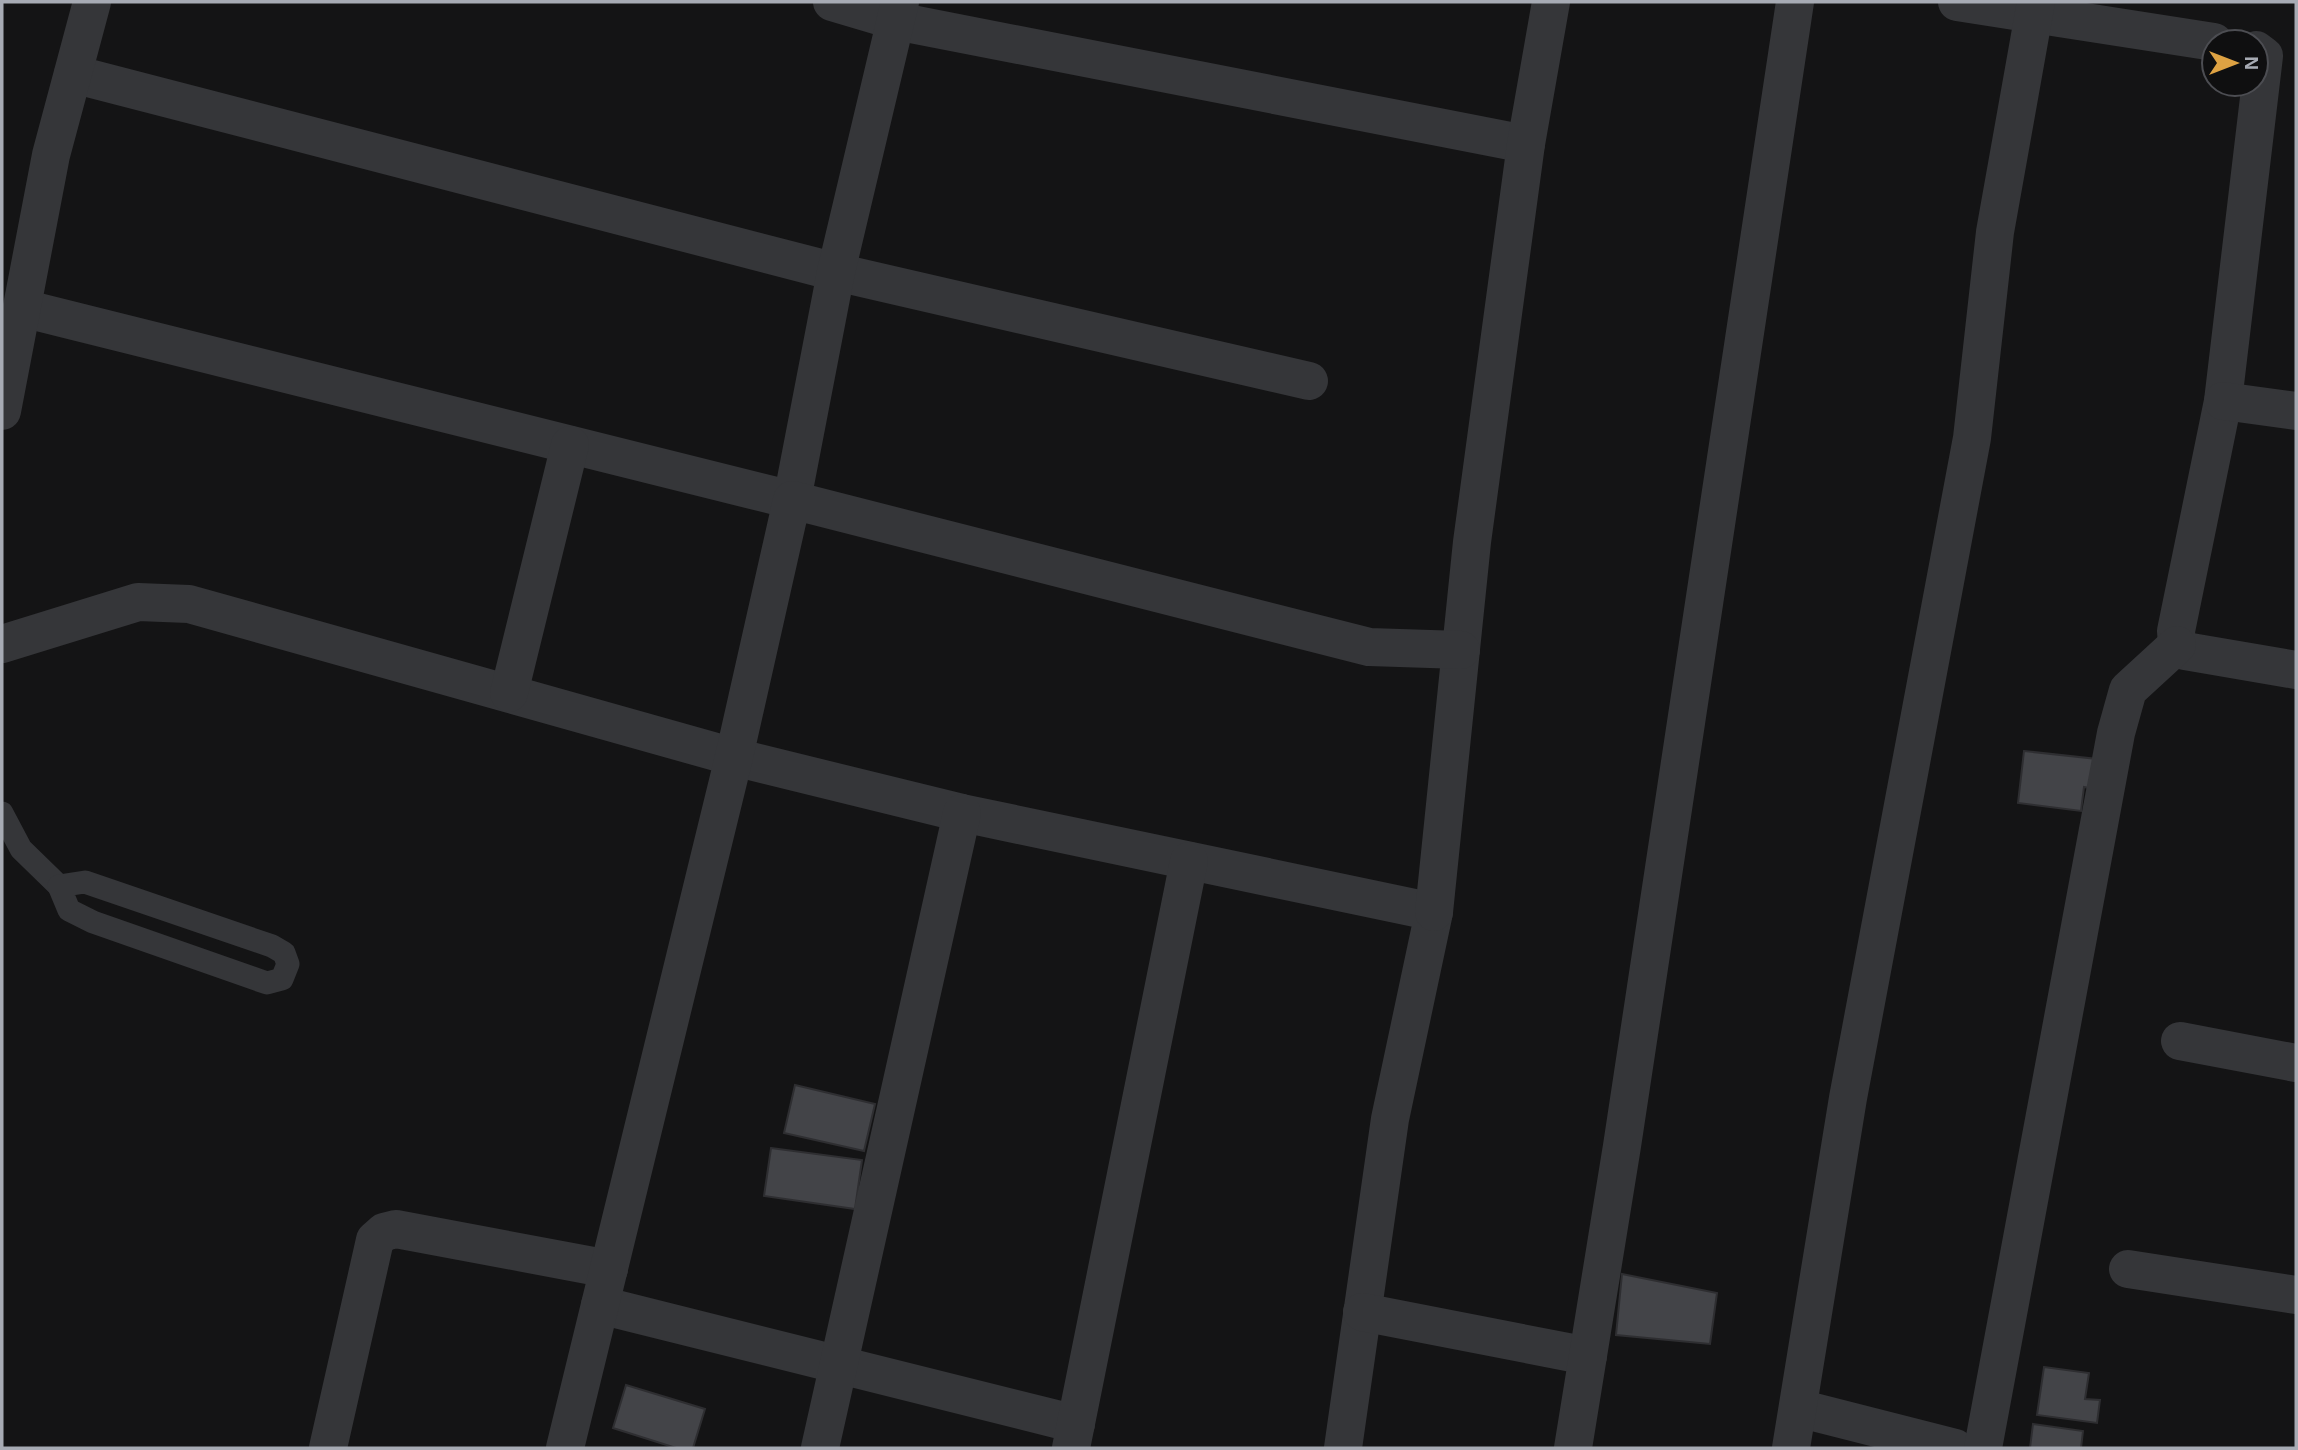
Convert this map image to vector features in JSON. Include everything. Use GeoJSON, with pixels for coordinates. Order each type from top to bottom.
{"type":"FeatureCollection","features":[{"type":"Feature","properties":{"kind":"street"},"geometry":{"type":"LineString","coordinates":[[2,411],[51,155],[92,2]]}},
{"type":"Feature","properties":{"kind":"street"},"geometry":{"type":"LineString","coordinates":[[832,2],[898,11],[1525,144]]}},
{"type":"Feature","properties":{"kind":"street"},"geometry":{"type":"LineString","coordinates":[[1343,1448],[1390,1119],[1434,912],[1472,542],[1525,144],[1551,2]]}},
{"type":"Feature","properties":{"kind":"street"},"geometry":{"type":"LineString","coordinates":[[1573,1448],[1622,1146],[1795,2]]}},
{"type":"Feature","properties":{"kind":"street"},"geometry":{"type":"LineString","coordinates":[[1957,2],[2035,8],[2200,39]]}},
{"type":"Feature","properties":{"kind":"street"},"geometry":{"type":"LineString","coordinates":[[1791,1448],[1851,1084],[1972,438],[1995,232],[2035,8]]}},
{"type":"Feature","properties":{"kind":"street"},"geometry":{"type":"LineString","coordinates":[[565,1448],[734,757],[792,500],[836,272],[898,11]]}},
{"type":"Feature","properties":{"kind":"street"},"geometry":{"type":"LineString","coordinates":[[73,74],[836,272],[1309,381]]}},
{"type":"Feature","properties":{"kind":"street"},"geometry":{"type":"LineString","coordinates":[[2259,98],[2224,401],[2176,631],[2177,645],[2185,651],[2296,670]]}},
{"type":"Feature","properties":{"kind":"street"},"geometry":{"type":"LineString","coordinates":[[22,308],[1369,647],[1461,650]]}},
{"type":"Feature","properties":{"kind":"street"},"geometry":{"type":"LineString","coordinates":[[2224,401],[2296,411]]}},
{"type":"Feature","properties":{"kind":"street"},"geometry":{"type":"LineString","coordinates":[[509,694],[570,445]]}},
{"type":"Feature","properties":{"kind":"street"},"geometry":{"type":"LineString","coordinates":[[2,645],[138,602],[189,604],[734,757],[962,813],[1434,912]]}},
{"type":"Feature","properties":{"kind":"street"},"geometry":{"type":"LineString","coordinates":[[1983,1448],[2116,733],[2128,690],[2177,645]]}},
{"type":"Feature","properties":{"kind":"street"},"geometry":{"type":"LineString","coordinates":[[820,1448],[962,813]]}},
{"type":"Feature","properties":{"kind":"street"},"geometry":{"type":"LineString","coordinates":[[328,1448],[375,1240],[384,1232],[396,1229],[604,1287],[839,1365],[1074,1436],[1189,861]]}},
{"type":"Feature","properties":{"kind":"street"},"geometry":{"type":"LineString","coordinates":[[2180,1041],[2296,1063]]}},
{"type":"Feature","properties":{"kind":"street"},"geometry":{"type":"LineString","coordinates":[[2128,1269],[2296,1295]]}},
{"type":"Feature","properties":{"kind":"street"},"geometry":{"type":"LineString","coordinates":[[1362,1312],[1588,1356]]}},
{"type":"Feature","properties":{"kind":"street"},"geometry":{"type":"LineString","coordinates":[[1798,1408],[1955,1448]]}},
{"type":"Feature","properties":{"kind":"lane"},"geometry":{"type":"LineString","coordinates":[[2,813],[20,849],[60,886],[69,910],[93,922],[267,983],[282,979],[288,964],[284,953],[272,946],[85,882],[60,886]]}},
{"type":"Feature","properties":{"kind":"building"},"geometry":{"type":"Polygon","coordinates":[[[2024,751],[2097,759],[2094,789],[2084,787],[2081,811],[2018,803],[2024,751]]]}},
{"type":"Feature","properties":{"kind":"building"},"geometry":{"type":"Polygon","coordinates":[[[795,1085],[875,1104],[864,1151],[784,1133],[795,1085]]]}},
{"type":"Feature","properties":{"kind":"building"},"geometry":{"type":"Polygon","coordinates":[[[771,1148],[862,1160],[855,1209],[764,1196],[771,1148]]]}},
{"type":"Feature","properties":{"kind":"building"},"geometry":{"type":"Polygon","coordinates":[[[1622,1274],[1717,1293],[1710,1344],[1616,1335],[1622,1274]]]}},
{"type":"Feature","properties":{"kind":"building"},"geometry":{"type":"Polygon","coordinates":[[[2044,1367],[2089,1373],[2085,1399],[2100,1400],[2097,1423],[2037,1415],[2044,1367]]]}},
{"type":"Feature","properties":{"kind":"building"},"geometry":{"type":"Polygon","coordinates":[[[626,1385],[705,1409],[693,1448],[676,1448],[613,1428],[626,1385]]]}},
{"type":"Feature","properties":{"kind":"building"},"geometry":{"type":"Polygon","coordinates":[[[2033,1424],[2083,1431],[2081,1448],[2030,1448],[2033,1424]]]}}]}
